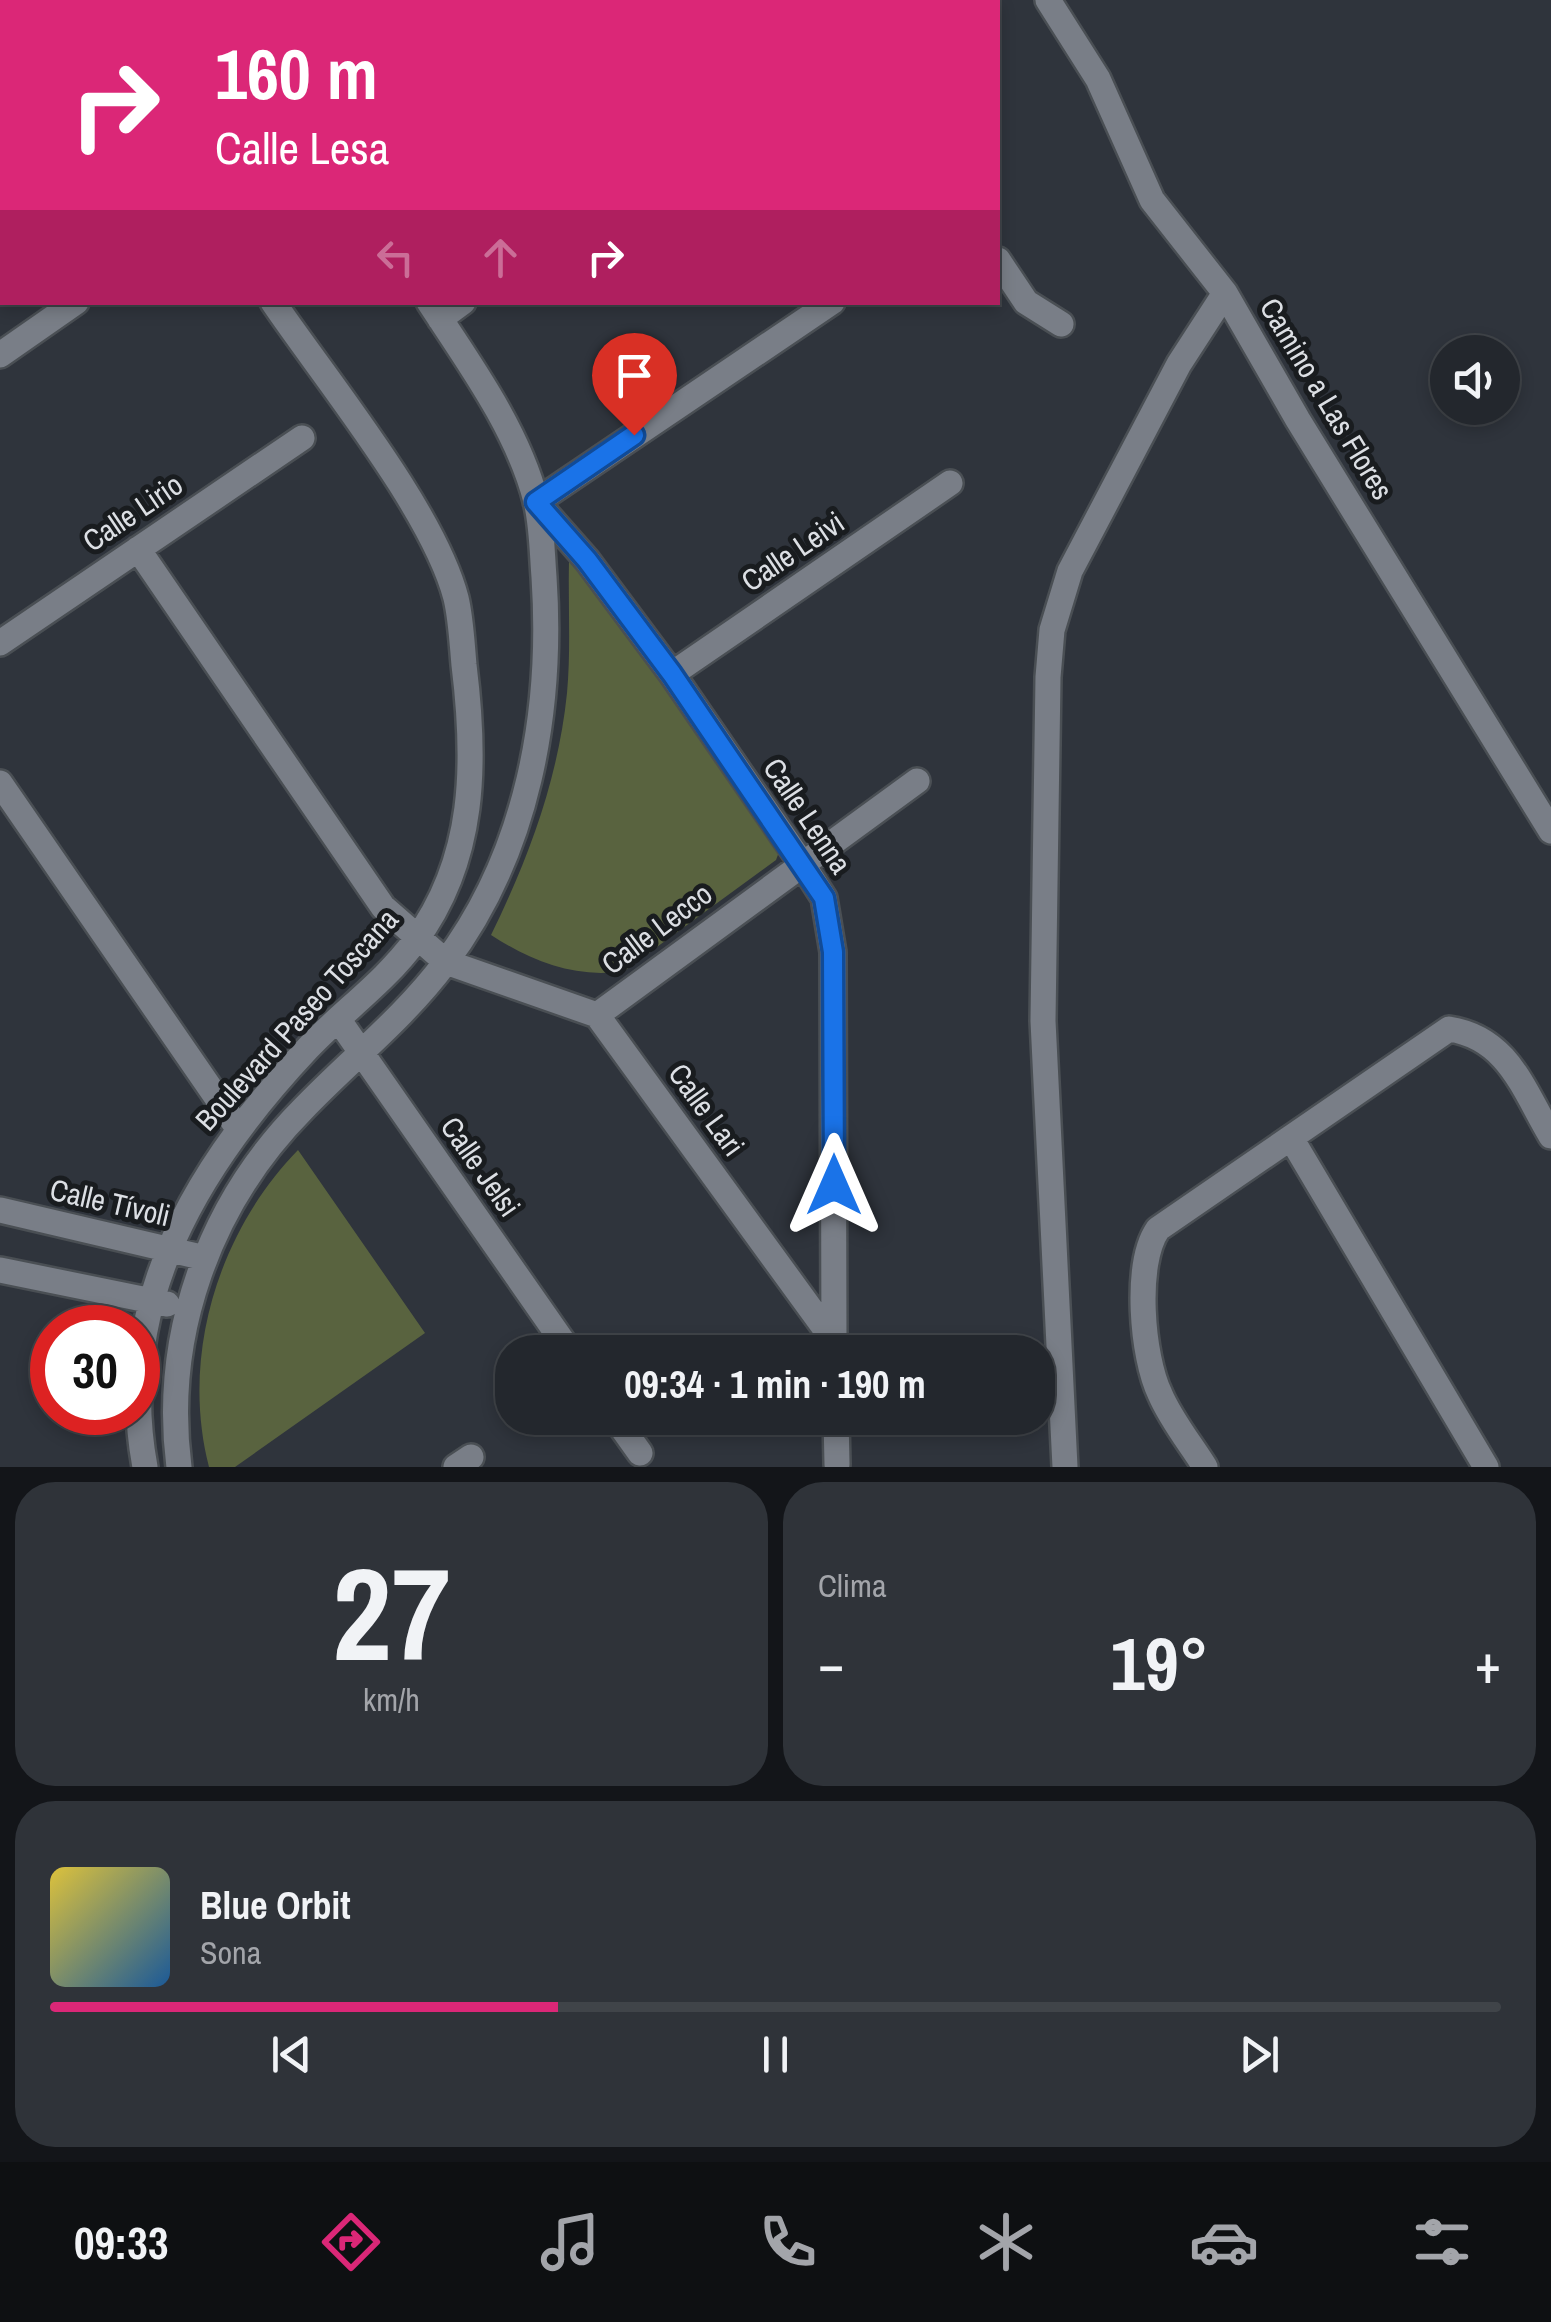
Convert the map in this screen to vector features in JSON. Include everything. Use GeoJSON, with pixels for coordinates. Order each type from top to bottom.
{"type":"FeatureCollection","features":[{"type":"Feature","properties":{"kind":"street","name":"Camino a Las Flores"},"geometry":{"type":"LineString","coordinates":[[1048,0],[1098,79],[1152,200],[1225,293],[1298,420],[1551,832]]}},
{"type":"Feature","properties":{"kind":"street"},"geometry":{"type":"LineString","coordinates":[[1000,263],[1026,302],[1061,324]]}},
{"type":"Feature","properties":{"kind":"street"},"geometry":{"type":"LineString","coordinates":[[1066,1467],[1043,1021],[1052,630],[1070,572],[1179,364],[1225,293]]}},
{"type":"Feature","properties":{"kind":"street"},"geometry":{"type":"LineString","coordinates":[[0,355],[72,305]]}},
{"type":"Feature","properties":{"kind":"street","name":"Boulevard Paseo Toscana"},"geometry":{"type":"LineString","coordinates":[[144,1467],[138,1429],[140,1359],[150,1301],[166,1250],[237,1127],[338,1019],[387,975],[417,939],[449,878],[469,813],[472,732],[456,598],[421,522],[275,305]]}},
{"type":"Feature","properties":{"kind":"street"},"geometry":{"type":"LineString","coordinates":[[536,502],[828,305]]}},
{"type":"Feature","properties":{"kind":"street"},"geometry":{"type":"LineString","coordinates":[[179,1467],[173,1420],[188,1308],[205,1258],[238,1191],[264,1152],[446,962],[501,864],[534,765],[547,627],[536,502],[487,393],[434,311]]}},
{"type":"Feature","properties":{"kind":"street","name":"Calle Lirio"},"geometry":{"type":"LineString","coordinates":[[0,643],[302,438]]}},
{"type":"Feature","properties":{"kind":"street","name":"Calle Leivi"},"geometry":{"type":"LineString","coordinates":[[672,674],[950,484]]}},
{"type":"Feature","properties":{"kind":"street","name":"Calle Lenna"},"geometry":{"type":"LineString","coordinates":[[536,502],[587,560],[672,674],[824,898],[832,924],[834,1335]]}},
{"type":"Feature","properties":{"kind":"street","name":"Calle Lecco"},"geometry":{"type":"LineString","coordinates":[[138,549],[382,907],[446,962],[597,1015],[801,862],[917,781]]}},
{"type":"Feature","properties":{"kind":"street"},"geometry":{"type":"LineString","coordinates":[[0,783],[237,1127]]}},
{"type":"Feature","properties":{"kind":"street","name":"Calle Lari"},"geometry":{"type":"LineString","coordinates":[[597,1015],[826,1335]]}},
{"type":"Feature","properties":{"kind":"street","name":"Calle Jelsi"},"geometry":{"type":"LineString","coordinates":[[338,1019],[558,1335]]}},
{"type":"Feature","properties":{"kind":"street"},"geometry":{"type":"LineString","coordinates":[[1205,1467],[1158,1392],[1142,1317],[1148,1243],[1158,1229],[1450,1030],[1473,1033],[1498,1048],[1551,1136]]}},
{"type":"Feature","properties":{"kind":"street"},"geometry":{"type":"LineString","coordinates":[[1291,1138],[1486,1467]]}},
{"type":"Feature","properties":{"kind":"street","name":"Calle Tívoli"},"geometry":{"type":"LineString","coordinates":[[0,1210],[205,1258]]}},
{"type":"Feature","properties":{"kind":"street"},"geometry":{"type":"LineString","coordinates":[[0,1270],[188,1308]]}},
{"type":"Feature","properties":{"kind":"street"},"geometry":{"type":"LineString","coordinates":[[627,1435],[640,1453]]}},
{"type":"Feature","properties":{"kind":"street"},"geometry":{"type":"LineString","coordinates":[[836,1435],[837,1464]]}},
{"type":"Feature","properties":{"kind":"green space"},"geometry":{"type":"Polygon","coordinates":[[[579,553],[782,844],[776,860],[624,971],[606,973],[554,966],[491,935],[518,877],[557,757],[568,677],[569,561],[579,553]]]}},
{"type":"Feature","properties":{"kind":"green space"},"geometry":{"type":"Polygon","coordinates":[[[298,1150],[425,1333],[235,1467],[209,1467],[201,1425],[200,1382],[213,1297],[227,1256],[247,1218],[270,1182],[298,1150]]]}},
{"type":"Feature","properties":{"kind":"route"},"geometry":{"type":"LineString","coordinates":[[634,435],[536,502],[587,560],[672,674],[824,898],[832,924],[833,952],[834,1185]]}}]}
